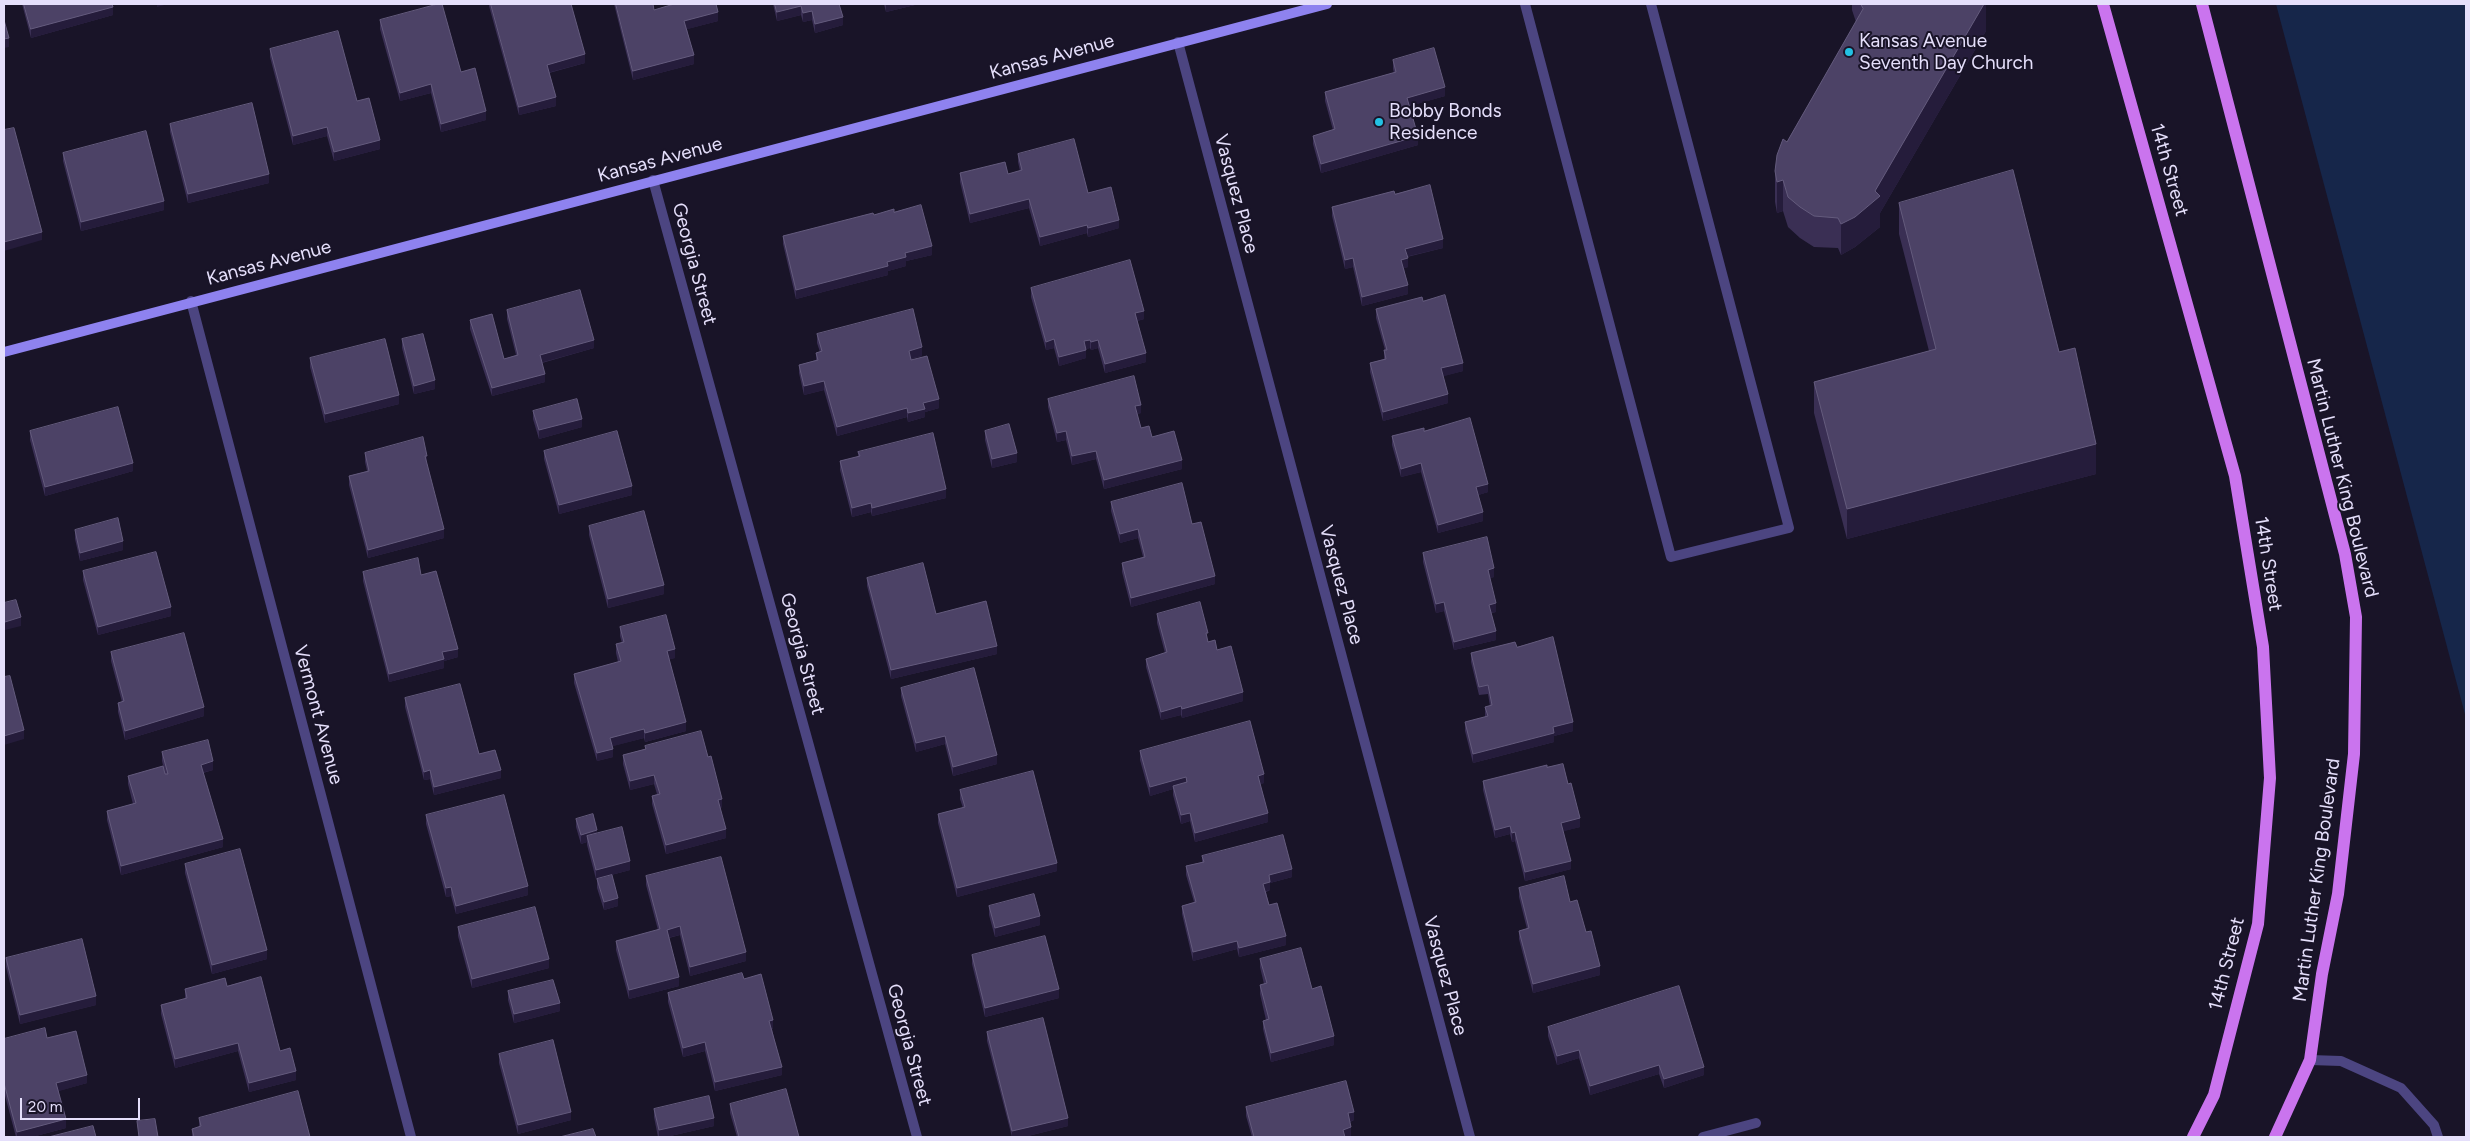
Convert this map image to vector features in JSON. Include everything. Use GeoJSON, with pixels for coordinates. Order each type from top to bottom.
{"type":"FeatureCollection","features":[{"type":"Feature","properties":{"kind":"main road","name":"14th Street"},"geometry":{"type":"LineString","coordinates":[[2103,4],[2234,476],[2262,647],[2270,778],[2258,924],[2214,1096],[2193,1137]]}},
{"type":"Feature","properties":{"kind":"main road","name":"Martin Luther King Boulevard"},"geometry":{"type":"LineString","coordinates":[[2202,4],[2342,545],[2356,617],[2354,754],[2338,894],[2322,974],[2310,1060]]}},
{"type":"Feature","properties":{"kind":"main road"},"geometry":{"type":"LineString","coordinates":[[2275,1137],[2310,1060]]}},
{"type":"Feature","properties":{"kind":"street","name":"Kansas Avenue"},"geometry":{"type":"LineString","coordinates":[[4,352],[190,301],[1326,4]]}},
{"type":"Feature","properties":{"kind":"street"},"geometry":{"type":"LineString","coordinates":[[1525,4],[1671,557],[1789,528],[1650,4]]}},
{"type":"Feature","properties":{"kind":"street","name":"Vasquez Place"},"geometry":{"type":"LineString","coordinates":[[1178,42],[1470,1137]]}},
{"type":"Feature","properties":{"kind":"street","name":"Georgia Street"},"geometry":{"type":"LineString","coordinates":[[653,180],[916,1137]]}},
{"type":"Feature","properties":{"kind":"street","name":"Vermont Avenue"},"geometry":{"type":"LineString","coordinates":[[190,301],[412,1137]]}},
{"type":"Feature","properties":{"kind":"street"},"geometry":{"type":"LineString","coordinates":[[2310,1060],[2341,1061],[2401,1088],[2434,1126],[2438,1137]]}},
{"type":"Feature","properties":{"kind":"street"},"geometry":{"type":"LineString","coordinates":[[1703,1137],[1756,1123]]}},
{"type":"Feature","properties":{"kind":"water"},"geometry":{"type":"Polygon","coordinates":[[[2276,4],[2466,4],[2466,718],[2276,4]]]}},
{"type":"Feature","properties":{"kind":"building"},"geometry":{"type":"Polygon","coordinates":[[[24,4],[112,4],[113,7],[31,29],[24,4]]]}},
{"type":"Feature","properties":{"kind":"building"},"geometry":{"type":"Polygon","coordinates":[[[442,4],[461,72],[475,68],[486,111],[441,124],[431,84],[400,93],[380,20],[442,4]]]}},
{"type":"Feature","properties":{"kind":"building"},"geometry":{"type":"Polygon","coordinates":[[[491,4],[571,4],[585,54],[547,65],[556,97],[519,107],[491,4]]]}},
{"type":"Feature","properties":{"kind":"building"},"geometry":{"type":"Polygon","coordinates":[[[616,4],[653,4],[654,10],[674,4],[716,4],[718,12],[684,21],[694,55],[633,71],[616,4]]]}},
{"type":"Feature","properties":{"kind":"building"},"geometry":{"type":"Polygon","coordinates":[[[775,4],[839,4],[843,17],[815,24],[812,11],[803,13],[801,6],[777,12],[775,4]]]}},
{"type":"Feature","properties":{"kind":"building"},"geometry":{"type":"Polygon","coordinates":[[[1861,4],[1984,4],[1875,191],[1880,196],[1855,217],[1841,224],[1838,218],[1814,216],[1800,207],[1788,197],[1783,180],[1777,182],[1775,171],[1777,155],[1783,139],[1787,142],[1863,9],[1861,4]]]}},
{"type":"Feature","properties":{"kind":"building"},"geometry":{"type":"Polygon","coordinates":[[[4,20],[9,38],[4,39],[4,20]]]}},
{"type":"Feature","properties":{"kind":"building"},"geometry":{"type":"Polygon","coordinates":[[[338,31],[357,101],[369,98],[380,140],[334,152],[327,127],[293,136],[270,49],[338,31]]]}},
{"type":"Feature","properties":{"kind":"building"},"geometry":{"type":"Polygon","coordinates":[[[1434,48],[1445,87],[1407,98],[1418,136],[1321,164],[1313,136],[1335,129],[1325,92],[1396,72],[1393,60],[1434,48]]]}},
{"type":"Feature","properties":{"kind":"building"},"geometry":{"type":"Polygon","coordinates":[[[252,103],[269,174],[188,194],[170,124],[252,103]]]}},
{"type":"Feature","properties":{"kind":"building"},"geometry":{"type":"Polygon","coordinates":[[[14,128],[42,232],[4,242],[4,130],[14,128]]]}},
{"type":"Feature","properties":{"kind":"building"},"geometry":{"type":"Polygon","coordinates":[[[146,131],[164,201],[81,222],[63,153],[146,131]]]}},
{"type":"Feature","properties":{"kind":"building"},"geometry":{"type":"Polygon","coordinates":[[[1074,139],[1088,193],[1111,187],[1119,220],[1088,228],[1087,225],[1040,237],[1029,199],[970,214],[960,173],[1005,162],[1008,174],[1022,170],[1018,154],[1074,139]]]}},
{"type":"Feature","properties":{"kind":"building"},"geometry":{"type":"Polygon","coordinates":[[[2013,170],[2059,352],[2075,348],[2096,444],[1847,509],[1814,382],[1936,349],[1899,203],[2013,170]]]}},
{"type":"Feature","properties":{"kind":"building"},"geometry":{"type":"Polygon","coordinates":[[[1430,185],[1443,239],[1405,249],[1408,258],[1401,260],[1408,285],[1362,297],[1353,258],[1345,260],[1332,207],[1394,191],[1395,194],[1430,185]]]}},
{"type":"Feature","properties":{"kind":"building"},"geometry":{"type":"Polygon","coordinates":[[[921,205],[932,246],[905,253],[906,257],[887,262],[888,266],[796,290],[783,236],[873,213],[874,215],[894,209],[894,212],[921,205]]]}},
{"type":"Feature","properties":{"kind":"building"},"geometry":{"type":"Polygon","coordinates":[[[1130,260],[1144,311],[1135,313],[1146,353],[1105,364],[1098,340],[1091,342],[1090,340],[1084,341],[1086,350],[1059,357],[1054,339],[1046,342],[1031,288],[1130,260]]]}},
{"type":"Feature","properties":{"kind":"building"},"geometry":{"type":"Polygon","coordinates":[[[580,290],[594,340],[540,355],[545,374],[492,388],[470,320],[492,314],[504,359],[518,355],[507,310],[580,290]]]}},
{"type":"Feature","properties":{"kind":"building"},"geometry":{"type":"Polygon","coordinates":[[[1445,295],[1463,363],[1441,368],[1448,394],[1383,412],[1370,363],[1386,359],[1384,350],[1387,350],[1376,309],[1422,297],[1423,301],[1445,295]]]}},
{"type":"Feature","properties":{"kind":"building"},"geometry":{"type":"Polygon","coordinates":[[[913,309],[922,347],[909,351],[911,360],[927,356],[939,399],[923,403],[925,409],[908,413],[907,408],[837,427],[824,381],[804,386],[799,365],[818,360],[816,353],[822,351],[817,334],[913,309]]]}},
{"type":"Feature","properties":{"kind":"building"},"geometry":{"type":"Polygon","coordinates":[[[423,334],[435,380],[414,386],[402,339],[423,334]]]}},
{"type":"Feature","properties":{"kind":"building"},"geometry":{"type":"Polygon","coordinates":[[[385,339],[399,395],[325,414],[310,358],[385,339]]]}},
{"type":"Feature","properties":{"kind":"building"},"geometry":{"type":"Polygon","coordinates":[[[1134,376],[1141,405],[1135,406],[1141,428],[1149,426],[1152,437],[1174,431],[1182,460],[1104,480],[1096,451],[1072,456],[1066,431],[1057,433],[1048,399],[1134,376]]]}},
{"type":"Feature","properties":{"kind":"building"},"geometry":{"type":"Polygon","coordinates":[[[577,399],[582,419],[539,430],[533,411],[577,399]]]}},
{"type":"Feature","properties":{"kind":"building"},"geometry":{"type":"Polygon","coordinates":[[[118,407],[133,463],[45,487],[30,431],[118,407]]]}},
{"type":"Feature","properties":{"kind":"building"},"geometry":{"type":"Polygon","coordinates":[[[1470,418],[1488,484],[1476,487],[1483,512],[1438,525],[1421,463],[1401,469],[1392,436],[1424,428],[1424,431],[1470,418]]]}},
{"type":"Feature","properties":{"kind":"building"},"geometry":{"type":"Polygon","coordinates":[[[1009,424],[1017,453],[992,459],[985,431],[1009,424]]]}},
{"type":"Feature","properties":{"kind":"building"},"geometry":{"type":"Polygon","coordinates":[[[617,431],[632,486],[559,505],[544,451],[617,431]]]}},
{"type":"Feature","properties":{"kind":"building"},"geometry":{"type":"Polygon","coordinates":[[[933,433],[946,489],[872,508],[871,503],[852,508],[840,461],[860,456],[858,452],[933,433]]]}},
{"type":"Feature","properties":{"kind":"building"},"geometry":{"type":"Polygon","coordinates":[[[423,437],[427,456],[425,456],[444,529],[368,550],[349,476],[369,471],[365,453],[423,437]]]}},
{"type":"Feature","properties":{"kind":"building"},"geometry":{"type":"Polygon","coordinates":[[[1182,483],[1192,524],[1201,522],[1215,576],[1131,598],[1122,563],[1145,557],[1138,529],[1120,534],[1111,502],[1182,483]]]}},
{"type":"Feature","properties":{"kind":"building"},"geometry":{"type":"Polygon","coordinates":[[[644,511],[664,585],[608,599],[589,526],[644,511]]]}},
{"type":"Feature","properties":{"kind":"building"},"geometry":{"type":"Polygon","coordinates":[[[118,518],[123,541],[80,553],[75,530],[118,518]]]}},
{"type":"Feature","properties":{"kind":"building"},"geometry":{"type":"Polygon","coordinates":[[[1487,537],[1494,568],[1488,570],[1496,603],[1489,605],[1496,631],[1454,642],[1444,602],[1436,604],[1423,553],[1487,537]]]}},
{"type":"Feature","properties":{"kind":"building"},"geometry":{"type":"Polygon","coordinates":[[[156,552],[171,607],[98,627],[83,571],[156,552]]]}},
{"type":"Feature","properties":{"kind":"building"},"geometry":{"type":"Polygon","coordinates":[[[418,558],[421,575],[436,571],[458,649],[442,652],[444,659],[389,674],[363,572],[418,558]]]}},
{"type":"Feature","properties":{"kind":"building"},"geometry":{"type":"Polygon","coordinates":[[[923,563],[936,614],[986,601],[997,646],[891,670],[867,578],[923,563]]]}},
{"type":"Feature","properties":{"kind":"building"},"geometry":{"type":"Polygon","coordinates":[[[16,600],[21,617],[5,622],[4,603],[16,600]]]}},
{"type":"Feature","properties":{"kind":"building"},"geometry":{"type":"Polygon","coordinates":[[[1200,602],[1208,633],[1206,633],[1208,642],[1215,640],[1217,650],[1231,646],[1243,692],[1182,709],[1181,706],[1161,712],[1146,659],[1167,652],[1157,614],[1200,602]]]}},
{"type":"Feature","properties":{"kind":"building"},"geometry":{"type":"Polygon","coordinates":[[[666,615],[675,649],[667,651],[686,722],[645,733],[644,729],[610,738],[613,749],[597,753],[574,674],[621,661],[616,644],[624,642],[620,627],[666,615]]]}},
{"type":"Feature","properties":{"kind":"building"},"geometry":{"type":"Polygon","coordinates":[[[184,633],[204,707],[125,731],[118,703],[124,701],[111,652],[184,633]]]}},
{"type":"Feature","properties":{"kind":"building"},"geometry":{"type":"Polygon","coordinates":[[[1553,637],[1573,722],[1553,727],[1554,733],[1473,754],[1465,722],[1488,716],[1485,707],[1492,705],[1488,685],[1479,687],[1471,653],[1515,642],[1517,647],[1553,637]]]}},
{"type":"Feature","properties":{"kind":"building"},"geometry":{"type":"Polygon","coordinates":[[[974,668],[997,755],[953,767],[945,736],[916,743],[901,688],[974,668]]]}},
{"type":"Feature","properties":{"kind":"building"},"geometry":{"type":"Polygon","coordinates":[[[10,676],[24,730],[4,736],[4,677],[10,676]]]}},
{"type":"Feature","properties":{"kind":"building"},"geometry":{"type":"Polygon","coordinates":[[[460,684],[479,754],[495,750],[501,770],[434,787],[430,770],[424,772],[405,698],[460,684]]]}},
{"type":"Feature","properties":{"kind":"building"},"geometry":{"type":"Polygon","coordinates":[[[1250,721],[1264,774],[1258,776],[1268,813],[1195,833],[1190,813],[1181,815],[1173,786],[1187,782],[1186,777],[1150,787],[1140,751],[1250,721]]]}},
{"type":"Feature","properties":{"kind":"building"},"geometry":{"type":"Polygon","coordinates":[[[701,731],[708,757],[711,756],[722,799],[718,800],[726,829],[666,845],[652,796],[660,794],[654,775],[630,781],[623,755],[646,749],[645,746],[701,731]]]}},
{"type":"Feature","properties":{"kind":"building"},"geometry":{"type":"Polygon","coordinates":[[[208,740],[213,761],[201,765],[223,839],[121,866],[107,811],[136,803],[128,776],[163,766],[165,774],[168,774],[162,752],[208,740]]]}},
{"type":"Feature","properties":{"kind":"building"},"geometry":{"type":"Polygon","coordinates":[[[1563,764],[1568,784],[1571,783],[1580,818],[1561,823],[1571,861],[1525,872],[1515,832],[1512,833],[1510,826],[1495,830],[1483,781],[1547,765],[1547,767],[1563,764]]]}},
{"type":"Feature","properties":{"kind":"building"},"geometry":{"type":"Polygon","coordinates":[[[1033,771],[1057,863],[957,888],[938,814],[965,807],[960,790],[1033,771]]]}},
{"type":"Feature","properties":{"kind":"building"},"geometry":{"type":"Polygon","coordinates":[[[504,795],[528,886],[456,906],[451,887],[446,888],[426,815],[504,795]]]}},
{"type":"Feature","properties":{"kind":"building"},"geometry":{"type":"Polygon","coordinates":[[[593,814],[597,830],[581,835],[576,819],[593,814]]]}},
{"type":"Feature","properties":{"kind":"building"},"geometry":{"type":"Polygon","coordinates":[[[622,827],[630,861],[596,870],[587,836],[622,827]]]}},
{"type":"Feature","properties":{"kind":"building"},"geometry":{"type":"Polygon","coordinates":[[[1283,835],[1292,869],[1269,875],[1270,882],[1263,884],[1269,905],[1277,903],[1286,936],[1239,948],[1237,941],[1193,952],[1182,906],[1196,902],[1186,866],[1204,862],[1202,856],[1283,835]]]}},
{"type":"Feature","properties":{"kind":"building"},"geometry":{"type":"Polygon","coordinates":[[[240,849],[267,950],[212,965],[185,864],[240,849]]]}},
{"type":"Feature","properties":{"kind":"building"},"geometry":{"type":"Polygon","coordinates":[[[721,857],[746,952],[690,967],[680,926],[667,930],[679,977],[629,990],[616,941],[660,929],[646,876],[721,857]]]}},
{"type":"Feature","properties":{"kind":"building"},"geometry":{"type":"Polygon","coordinates":[[[612,875],[618,898],[604,902],[597,879],[612,875]]]}},
{"type":"Feature","properties":{"kind":"building"},"geometry":{"type":"Polygon","coordinates":[[[1564,876],[1570,902],[1577,900],[1586,932],[1591,931],[1600,966],[1533,984],[1519,931],[1529,928],[1519,888],[1564,876]]]}},
{"type":"Feature","properties":{"kind":"building"},"geometry":{"type":"Polygon","coordinates":[[[1034,894],[1040,916],[995,928],[989,906],[1034,894]]]}},
{"type":"Feature","properties":{"kind":"building"},"geometry":{"type":"Polygon","coordinates":[[[535,907],[549,959],[472,979],[458,927],[535,907]]]}},
{"type":"Feature","properties":{"kind":"building"},"geometry":{"type":"Polygon","coordinates":[[[1045,936],[1059,989],[985,1008],[972,955],[1045,936]]]}},
{"type":"Feature","properties":{"kind":"building"},"geometry":{"type":"Polygon","coordinates":[[[82,939],[96,996],[20,1015],[6,958],[82,939]]]}},
{"type":"Feature","properties":{"kind":"building"},"geometry":{"type":"Polygon","coordinates":[[[1301,948],[1312,989],[1321,986],[1334,1036],[1271,1053],[1263,1021],[1269,1019],[1260,985],[1267,983],[1260,959],[1301,948]]]}},
{"type":"Feature","properties":{"kind":"building"},"geometry":{"type":"Polygon","coordinates":[[[742,973],[744,979],[761,974],[773,1020],[769,1021],[782,1067],[715,1082],[705,1042],[683,1048],[668,993],[742,973]]]}},
{"type":"Feature","properties":{"kind":"building"},"geometry":{"type":"Polygon","coordinates":[[[261,977],[280,1051],[290,1048],[296,1071],[249,1083],[238,1043],[175,1059],[161,1005],[187,998],[185,989],[225,978],[227,986],[261,977]]]}},
{"type":"Feature","properties":{"kind":"building"},"geometry":{"type":"Polygon","coordinates":[[[553,980],[560,1003],[514,1014],[508,991],[553,980]]]}},
{"type":"Feature","properties":{"kind":"building"},"geometry":{"type":"Polygon","coordinates":[[[1679,986],[1704,1067],[1664,1079],[1659,1065],[1590,1086],[1579,1050],[1557,1056],[1548,1027],[1679,986]]]}},
{"type":"Feature","properties":{"kind":"building"},"geometry":{"type":"Polygon","coordinates":[[[1043,1018],[1068,1118],[1012,1131],[987,1032],[1043,1018]]]}},
{"type":"Feature","properties":{"kind":"building"},"geometry":{"type":"Polygon","coordinates":[[[45,1028],[47,1038],[76,1031],[87,1075],[56,1083],[66,1119],[17,1132],[4,1083],[4,1039],[45,1028]]]}},
{"type":"Feature","properties":{"kind":"building"},"geometry":{"type":"Polygon","coordinates":[[[553,1040],[571,1112],[518,1125],[499,1054],[553,1040]]]}},
{"type":"Feature","properties":{"kind":"building"},"geometry":{"type":"Polygon","coordinates":[[[1346,1081],[1354,1112],[1348,1113],[1351,1127],[1343,1130],[1345,1137],[1254,1137],[1246,1107],[1346,1081]]]}},
{"type":"Feature","properties":{"kind":"building"},"geometry":{"type":"Polygon","coordinates":[[[786,1089],[799,1137],[739,1137],[730,1104],[786,1089]]]}},
{"type":"Feature","properties":{"kind":"building"},"geometry":{"type":"Polygon","coordinates":[[[298,1091],[310,1137],[194,1137],[192,1129],[201,1126],[199,1118],[298,1091]]]}},
{"type":"Feature","properties":{"kind":"building"},"geometry":{"type":"Polygon","coordinates":[[[709,1096],[714,1118],[659,1130],[654,1109],[709,1096]]]}},
{"type":"Feature","properties":{"kind":"building"},"geometry":{"type":"Polygon","coordinates":[[[155,1119],[158,1137],[139,1137],[137,1121],[155,1119]]]}},
{"type":"Feature","properties":{"kind":"building"},"geometry":{"type":"Polygon","coordinates":[[[93,1126],[96,1137],[49,1137],[93,1126]]]}},
{"type":"Feature","properties":{"kind":"building"},"geometry":{"type":"Polygon","coordinates":[[[593,1129],[596,1137],[560,1137],[593,1129]]]}},
{"type":"Feature","properties":{"kind":"place","name":"Kansas Avenue Seventh Day Church"},"geometry":{"type":"Point","coordinates":[1849,52]}},
{"type":"Feature","properties":{"kind":"place","name":"Bobby Bonds Residence"},"geometry":{"type":"Point","coordinates":[1379,122]}}]}
